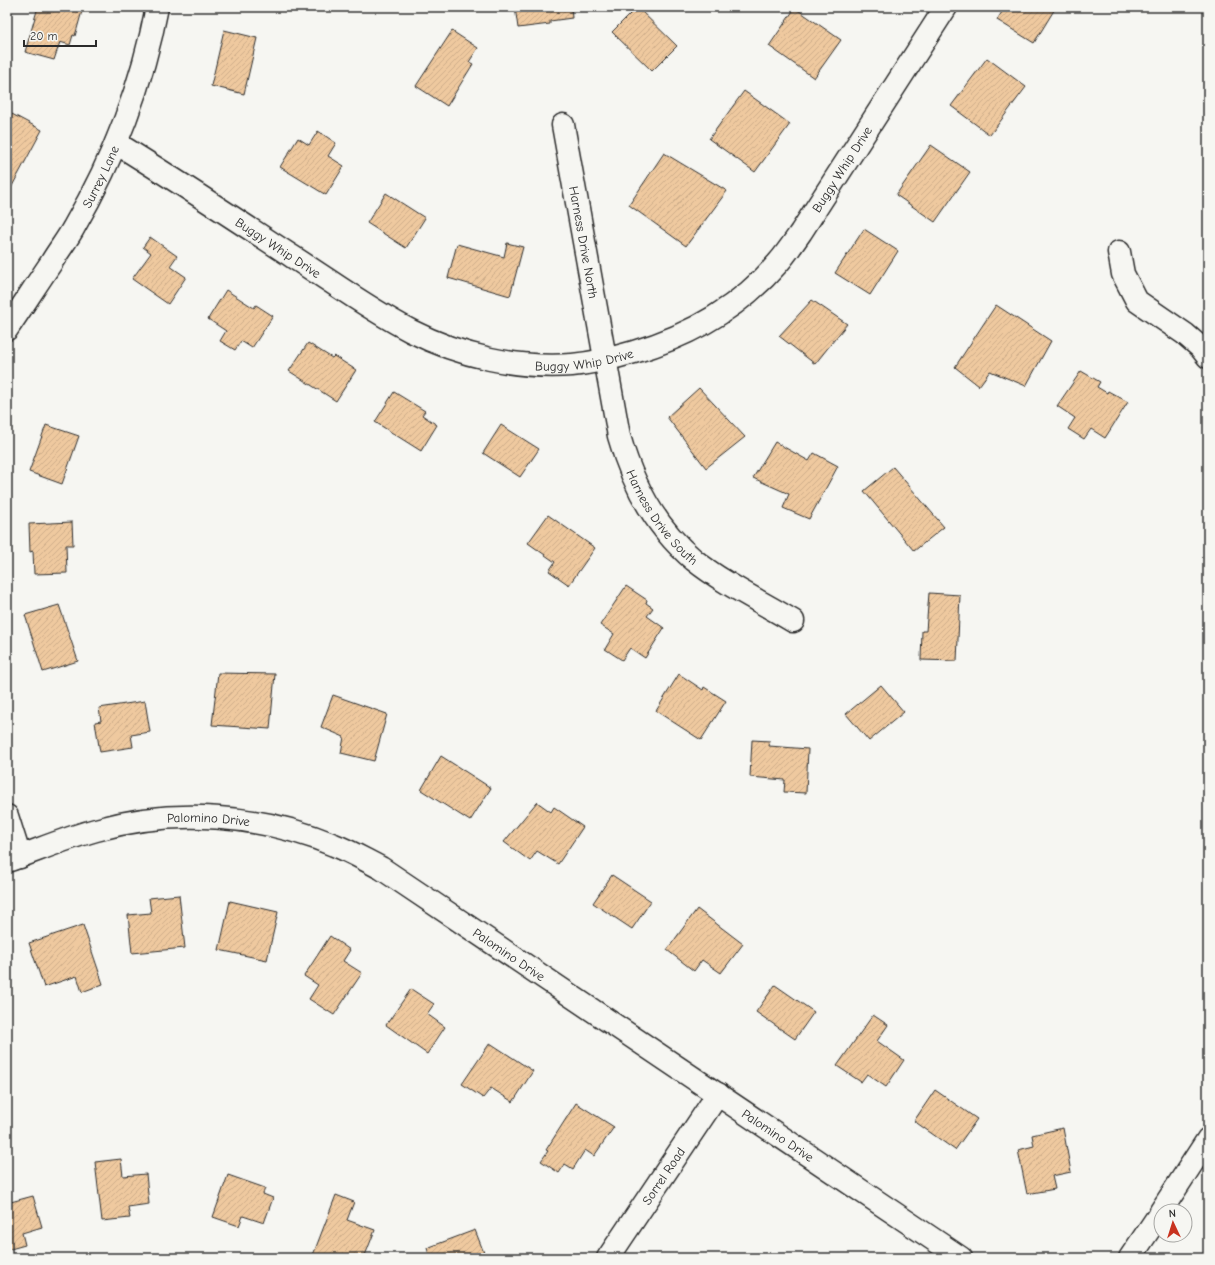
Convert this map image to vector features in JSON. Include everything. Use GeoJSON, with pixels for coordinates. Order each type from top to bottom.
{"type":"FeatureCollection","features":[{"type":"Feature","properties":{"kind":"street","name":"Surrey Lane"},"geometry":{"type":"LineString","coordinates":[[7,329],[73,229],[96,188],[132,102],[152,33],[157,7]]}},
{"type":"Feature","properties":{"kind":"street","name":"Buggy Whip Drive"},"geometry":{"type":"LineString","coordinates":[[116,143],[171,177],[368,306],[411,331],[458,350],[494,360],[533,365],[572,365],[606,360],[656,345],[685,334],[719,315],[750,291],[778,263],[801,232],[946,7]]}},
{"type":"Feature","properties":{"kind":"street","name":"Harness Drive North"},"geometry":{"type":"LineString","coordinates":[[563,125],[606,360]]}},
{"type":"Feature","properties":{"kind":"street"},"geometry":{"type":"LineString","coordinates":[[1119,252],[1123,274],[1137,300],[1185,334],[1200,347],[1208,357]]}},
{"type":"Feature","properties":{"kind":"street","name":"Harness Drive South"},"geometry":{"type":"LineString","coordinates":[[606,360],[619,436],[624,454],[635,483],[651,511],[671,537],[693,559],[719,578],[793,621]]}},
{"type":"Feature","properties":{"kind":"street"},"geometry":{"type":"LineString","coordinates":[[7,816],[14,859]]}},
{"type":"Feature","properties":{"kind":"street","name":"Palomino Drive"},"geometry":{"type":"LineString","coordinates":[[14,859],[96,830],[133,822],[184,817],[235,819],[286,828],[335,845],[381,868],[961,1258]]}},
{"type":"Feature","properties":{"kind":"street","name":"Sorrel Road"},"geometry":{"type":"LineString","coordinates":[[608,1258],[718,1094]]}},
{"type":"Feature","properties":{"kind":"street"},"geometry":{"type":"LineString","coordinates":[[1166,1203],[1208,1139]]}},
{"type":"Feature","properties":{"kind":"street"},"geometry":{"type":"LineString","coordinates":[[1130,1258],[1153,1223]]}},
{"type":"Feature","properties":{"kind":"building"},"geometry":{"type":"Polygon","coordinates":[[[38,7],[71,7],[82,11],[75,36],[73,35],[70,45],[60,42],[54,60],[25,52],[38,7]]]}},
{"type":"Feature","properties":{"kind":"building"},"geometry":{"type":"Polygon","coordinates":[[[515,7],[571,7],[572,18],[550,21],[550,24],[518,28],[515,7]]]}},
{"type":"Feature","properties":{"kind":"building"},"geometry":{"type":"Polygon","coordinates":[[[637,7],[677,46],[652,71],[612,32],[637,7]]]}},
{"type":"Feature","properties":{"kind":"building"},"geometry":{"type":"Polygon","coordinates":[[[1005,7],[1056,7],[1034,43],[997,20],[1005,7]]]}},
{"type":"Feature","properties":{"kind":"building"},"geometry":{"type":"Polygon","coordinates":[[[795,8],[841,40],[814,78],[769,46],[795,8]]]}},
{"type":"Feature","properties":{"kind":"building"},"geometry":{"type":"Polygon","coordinates":[[[224,30],[257,38],[244,94],[211,86],[224,30]]]}},
{"type":"Feature","properties":{"kind":"building"},"geometry":{"type":"Polygon","coordinates":[[[452,31],[478,48],[469,62],[473,64],[447,106],[416,86],[452,31]]]}},
{"type":"Feature","properties":{"kind":"building"},"geometry":{"type":"Polygon","coordinates":[[[987,58],[1026,87],[990,135],[951,106],[987,58]]]}},
{"type":"Feature","properties":{"kind":"building"},"geometry":{"type":"Polygon","coordinates":[[[744,91],[790,124],[755,172],[709,139],[744,91]]]}},
{"type":"Feature","properties":{"kind":"building"},"geometry":{"type":"Polygon","coordinates":[[[10,113],[42,130],[11,188],[7,186],[7,118],[10,113]]]}},
{"type":"Feature","properties":{"kind":"building"},"geometry":{"type":"Polygon","coordinates":[[[318,131],[336,143],[328,156],[344,166],[326,195],[280,167],[298,138],[309,145],[318,131]]]}},
{"type":"Feature","properties":{"kind":"building"},"geometry":{"type":"Polygon","coordinates":[[[931,145],[970,172],[935,222],[896,195],[931,145]]]}},
{"type":"Feature","properties":{"kind":"building"},"geometry":{"type":"Polygon","coordinates":[[[664,153],[727,191],[686,246],[629,205],[664,153]]]}},
{"type":"Feature","properties":{"kind":"building"},"geometry":{"type":"Polygon","coordinates":[[[386,193],[425,218],[406,248],[367,223],[386,193]]]}},
{"type":"Feature","properties":{"kind":"building"},"geometry":{"type":"Polygon","coordinates":[[[864,229],[898,251],[870,295],[835,273],[864,229]]]}},
{"type":"Feature","properties":{"kind":"building"},"geometry":{"type":"Polygon","coordinates":[[[150,237],[177,256],[170,266],[186,277],[168,304],[132,279],[151,253],[143,247],[150,237]]]}},
{"type":"Feature","properties":{"kind":"building"},"geometry":{"type":"Polygon","coordinates":[[[507,243],[523,247],[510,296],[448,278],[457,244],[504,257],[507,243]]]}},
{"type":"Feature","properties":{"kind":"building"},"geometry":{"type":"Polygon","coordinates":[[[226,290],[254,308],[256,305],[273,316],[252,348],[241,341],[235,350],[220,341],[226,331],[208,319],[226,290]]]}},
{"type":"Feature","properties":{"kind":"building"},"geometry":{"type":"Polygon","coordinates":[[[812,300],[847,324],[815,364],[779,336],[812,300]]]}},
{"type":"Feature","properties":{"kind":"building"},"geometry":{"type":"Polygon","coordinates":[[[996,305],[1051,341],[1026,386],[990,371],[979,386],[955,367],[996,305]]]}},
{"type":"Feature","properties":{"kind":"building"},"geometry":{"type":"Polygon","coordinates":[[[308,343],[332,358],[334,356],[356,370],[336,401],[289,371],[308,343]]]}},
{"type":"Feature","properties":{"kind":"building"},"geometry":{"type":"Polygon","coordinates":[[[1081,371],[1100,382],[1097,387],[1128,402],[1105,438],[1091,429],[1084,439],[1068,429],[1075,418],[1057,406],[1081,371]]]}},
{"type":"Feature","properties":{"kind":"building"},"geometry":{"type":"Polygon","coordinates":[[[699,388],[745,437],[706,468],[667,417],[699,388]]]}},
{"type":"Feature","properties":{"kind":"building"},"geometry":{"type":"Polygon","coordinates":[[[394,392],[425,411],[422,415],[437,425],[421,451],[375,422],[394,392]]]}},
{"type":"Feature","properties":{"kind":"building"},"geometry":{"type":"Polygon","coordinates":[[[46,425],[79,436],[62,484],[29,472],[46,425]]]}},
{"type":"Feature","properties":{"kind":"building"},"geometry":{"type":"Polygon","coordinates":[[[501,425],[539,449],[520,477],[483,453],[501,425]]]}},
{"type":"Feature","properties":{"kind":"building"},"geometry":{"type":"Polygon","coordinates":[[[775,442],[809,461],[814,453],[838,466],[809,519],[783,508],[789,494],[753,478],[775,442]]]}},
{"type":"Feature","properties":{"kind":"building"},"geometry":{"type":"Polygon","coordinates":[[[893,467],[944,527],[914,551],[864,491],[893,467]]]}},
{"type":"Feature","properties":{"kind":"building"},"geometry":{"type":"Polygon","coordinates":[[[548,515],[595,548],[569,585],[549,571],[555,562],[528,543],[548,515]]]}},
{"type":"Feature","properties":{"kind":"building"},"geometry":{"type":"Polygon","coordinates":[[[72,522],[73,545],[66,545],[67,573],[34,574],[33,551],[30,552],[29,524],[72,522]]]}},
{"type":"Feature","properties":{"kind":"building"},"geometry":{"type":"Polygon","coordinates":[[[626,586],[647,600],[646,603],[653,608],[647,616],[664,628],[645,658],[630,648],[622,660],[605,649],[614,634],[600,625],[626,586]]]}},
{"type":"Feature","properties":{"kind":"building"},"geometry":{"type":"Polygon","coordinates":[[[929,593],[960,595],[957,661],[921,660],[922,631],[926,631],[929,593]]]}},
{"type":"Feature","properties":{"kind":"building"},"geometry":{"type":"Polygon","coordinates":[[[59,605],[78,661],[43,672],[25,615],[59,605]]]}},
{"type":"Feature","properties":{"kind":"building"},"geometry":{"type":"Polygon","coordinates":[[[218,673],[275,674],[270,729],[212,725],[218,673]]]}},
{"type":"Feature","properties":{"kind":"building"},"geometry":{"type":"Polygon","coordinates":[[[679,674],[703,690],[704,687],[726,701],[701,740],[656,711],[679,674]]]}},
{"type":"Feature","properties":{"kind":"building"},"geometry":{"type":"Polygon","coordinates":[[[881,685],[904,712],[869,741],[846,714],[881,685]]]}},
{"type":"Feature","properties":{"kind":"building"},"geometry":{"type":"Polygon","coordinates":[[[333,695],[387,714],[374,761],[341,753],[344,737],[321,727],[333,695]]]}},
{"type":"Feature","properties":{"kind":"building"},"geometry":{"type":"Polygon","coordinates":[[[145,701],[150,732],[131,735],[133,747],[100,752],[95,722],[101,721],[99,708],[145,701]]]}},
{"type":"Feature","properties":{"kind":"building"},"geometry":{"type":"Polygon","coordinates":[[[752,740],[770,741],[769,746],[808,749],[806,793],[784,792],[785,780],[750,777],[752,740]]]}},
{"type":"Feature","properties":{"kind":"building"},"geometry":{"type":"Polygon","coordinates":[[[441,756],[491,788],[470,821],[421,790],[441,756]]]}},
{"type":"Feature","properties":{"kind":"building"},"geometry":{"type":"Polygon","coordinates":[[[537,802],[551,812],[554,807],[583,827],[558,864],[537,851],[530,861],[504,842],[537,802]]]}},
{"type":"Feature","properties":{"kind":"building"},"geometry":{"type":"Polygon","coordinates":[[[612,875],[651,901],[632,929],[593,903],[612,875]]]}},
{"type":"Feature","properties":{"kind":"building"},"geometry":{"type":"Polygon","coordinates":[[[179,895],[185,948],[132,953],[128,915],[151,913],[149,898],[179,895]]]}},
{"type":"Feature","properties":{"kind":"building"},"geometry":{"type":"Polygon","coordinates":[[[230,901],[278,912],[267,960],[219,950],[230,901]]]}},
{"type":"Feature","properties":{"kind":"building"},"geometry":{"type":"Polygon","coordinates":[[[697,909],[743,944],[721,973],[702,960],[694,971],[667,950],[697,909]]]}},
{"type":"Feature","properties":{"kind":"building"},"geometry":{"type":"Polygon","coordinates":[[[83,925],[103,984],[82,992],[77,976],[44,987],[29,943],[83,925]]]}},
{"type":"Feature","properties":{"kind":"building"},"geometry":{"type":"Polygon","coordinates":[[[330,936],[350,950],[343,961],[362,973],[334,1015],[309,999],[318,985],[304,976],[330,936]]]}},
{"type":"Feature","properties":{"kind":"building"},"geometry":{"type":"Polygon","coordinates":[[[775,985],[814,1012],[795,1039],[756,1012],[775,985]]]}},
{"type":"Feature","properties":{"kind":"building"},"geometry":{"type":"Polygon","coordinates":[[[411,989],[434,1004],[427,1014],[445,1027],[427,1054],[386,1025],[411,989]]]}},
{"type":"Feature","properties":{"kind":"building"},"geometry":{"type":"Polygon","coordinates":[[[873,1015],[888,1025],[877,1041],[904,1060],[886,1087],[867,1074],[861,1082],[837,1066],[873,1015]]]}},
{"type":"Feature","properties":{"kind":"building"},"geometry":{"type":"Polygon","coordinates":[[[490,1043],[533,1071],[513,1102],[491,1088],[483,1098],[462,1084],[490,1043]]]}},
{"type":"Feature","properties":{"kind":"building"},"geometry":{"type":"Polygon","coordinates":[[[935,1090],[977,1119],[955,1150],[914,1121],[935,1090]]]}},
{"type":"Feature","properties":{"kind":"building"},"geometry":{"type":"Polygon","coordinates":[[[576,1103],[614,1127],[594,1156],[585,1150],[573,1169],[565,1164],[559,1173],[541,1161],[548,1151],[546,1150],[576,1103]]]}},
{"type":"Feature","properties":{"kind":"building"},"geometry":{"type":"Polygon","coordinates":[[[1063,1128],[1071,1172],[1052,1176],[1055,1189],[1027,1194],[1018,1150],[1034,1146],[1032,1135],[1063,1128]]]}},
{"type":"Feature","properties":{"kind":"building"},"geometry":{"type":"Polygon","coordinates":[[[121,1159],[123,1176],[146,1174],[149,1204],[128,1207],[130,1218],[102,1221],[95,1162],[121,1159]]]}},
{"type":"Feature","properties":{"kind":"building"},"geometry":{"type":"Polygon","coordinates":[[[228,1175],[265,1188],[263,1194],[273,1198],[264,1223],[243,1216],[239,1226],[213,1217],[228,1175]]]}},
{"type":"Feature","properties":{"kind":"building"},"geometry":{"type":"Polygon","coordinates":[[[336,1195],[354,1202],[347,1220],[375,1230],[364,1258],[350,1258],[343,1256],[343,1258],[321,1258],[313,1255],[336,1195]]]}},
{"type":"Feature","properties":{"kind":"building"},"geometry":{"type":"Polygon","coordinates":[[[33,1196],[42,1227],[22,1233],[25,1245],[7,1250],[7,1203],[33,1196]]]}},
{"type":"Feature","properties":{"kind":"building"},"geometry":{"type":"Polygon","coordinates":[[[475,1230],[486,1258],[430,1258],[427,1248],[475,1230]]]}}]}
